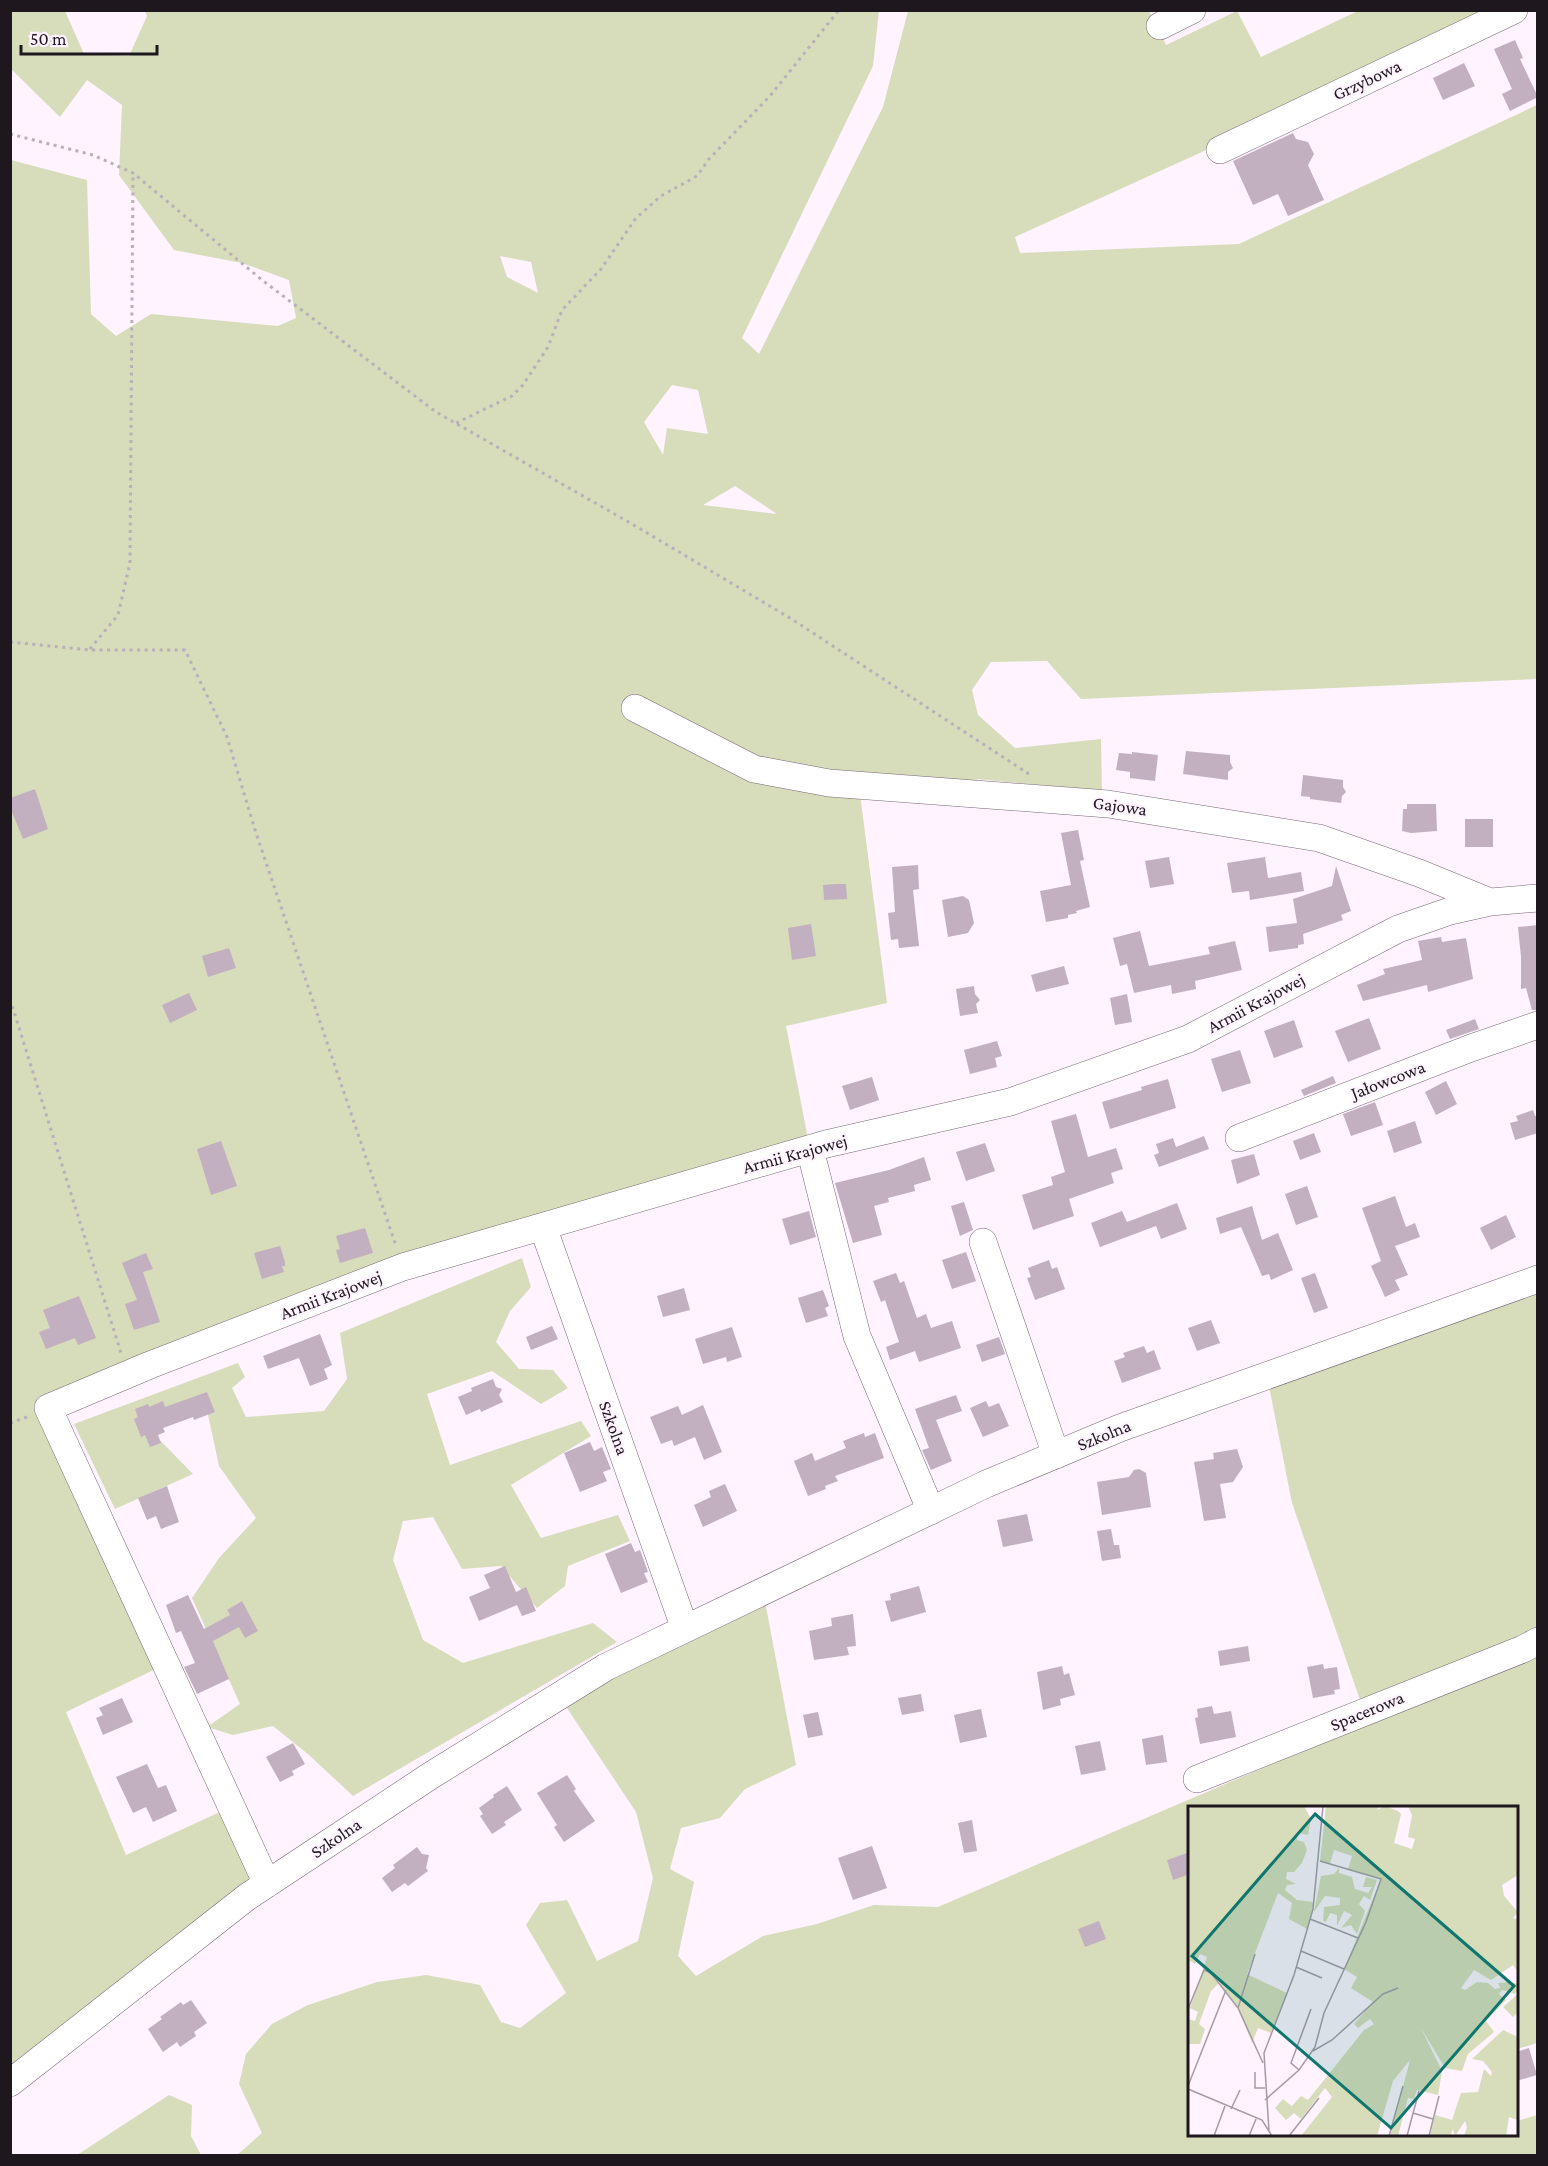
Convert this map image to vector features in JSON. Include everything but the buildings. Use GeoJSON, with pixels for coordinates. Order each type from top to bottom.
{"type":"FeatureCollection","features":[{"type":"Feature","properties":{"kind":"street"},"geometry":{"type":"LineString","coordinates":[[1160,26],[1192,10]]}},
{"type":"Feature","properties":{"kind":"street","name":"Grzybowa"},"geometry":{"type":"LineString","coordinates":[[1220,150],[1514,10]]}},
{"type":"Feature","properties":{"kind":"street","name":"Gajowa"},"geometry":{"type":"LineString","coordinates":[[635,708],[754,770],[829,783],[1108,804],[1319,838],[1419,873],[1490,902]]}},
{"type":"Feature","properties":{"kind":"street","name":"Armii Krajowej"},"geometry":{"type":"LineString","coordinates":[[267,1884],[48,1408],[403,1267],[810,1149],[1010,1102],[1188,1039],[1398,929],[1450,911],[1490,902],[1538,898]]}},
{"type":"Feature","properties":{"kind":"street","name":"Jałowcowa"},"geometry":{"type":"LineString","coordinates":[[1239,1138],[1471,1048],[1538,1025]]}},
{"type":"Feature","properties":{"kind":"street"},"geometry":{"type":"LineString","coordinates":[[810,1149],[857,1336],[931,1511]]}},
{"type":"Feature","properties":{"kind":"street","name":"Szkolna"},"geometry":{"type":"LineString","coordinates":[[543,1227],[685,1629]]}},
{"type":"Feature","properties":{"kind":"street"},"geometry":{"type":"LineString","coordinates":[[983,1242],[1056,1455]]}},
{"type":"Feature","properties":{"kind":"street","name":"Szkolna"},"geometry":{"type":"LineString","coordinates":[[10,2083],[267,1884],[430,1776],[606,1667],[986,1484],[1120,1428],[1538,1279]]}},
{"type":"Feature","properties":{"kind":"street","name":"Spacerowa"},"geometry":{"type":"LineString","coordinates":[[1197,1779],[1538,1641]]}},
{"type":"Feature","properties":{"kind":"path"},"geometry":{"type":"LineString","coordinates":[[455,423],[512,396],[523,385],[548,347],[562,310],[601,269],[636,218],[661,196],[697,176],[709,159],[770,96],[839,10]]}},
{"type":"Feature","properties":{"kind":"path"},"geometry":{"type":"LineString","coordinates":[[10,134],[93,155],[133,173],[261,280],[436,412],[790,618],[1038,780]]}},
{"type":"Feature","properties":{"kind":"path"},"geometry":{"type":"LineString","coordinates":[[90,650],[118,615],[129,563],[133,173]]}},
{"type":"Feature","properties":{"kind":"path"},"geometry":{"type":"LineString","coordinates":[[10,642],[90,650],[185,650],[227,737],[256,833],[403,1267]]}},
{"type":"Feature","properties":{"kind":"path"},"geometry":{"type":"LineString","coordinates":[[10,999],[128,1375]]}},
{"type":"Feature","properties":{"kind":"green space"},"geometry":{"type":"Polygon","coordinates":[[[11,11],[65,11],[84,54],[129,56],[147,16],[145,11],[879,11],[873,66],[742,338],[759,354],[883,107],[908,11],[1149,11],[1166,45],[1237,11],[1261,57],[1358,11],[1493,11],[1215,146],[1015,237],[1020,253],[1239,244],[1537,105],[1537,679],[1081,699],[1047,661],[991,662],[972,690],[978,715],[1015,748],[1101,739],[1102,791],[977,779],[976,795],[859,786],[887,1003],[786,1026],[810,1149],[403,1267],[49,1408],[166,1664],[66,1712],[126,1855],[231,1807],[267,1884],[11,2083],[11,160],[87,180],[91,314],[116,336],[151,314],[278,326],[296,318],[289,280],[242,263],[174,250],[119,175],[122,105],[87,80],[60,117],[11,69],[11,11]],[[500,256],[507,277],[538,293],[531,262],[500,256]],[[672,385],[644,422],[663,455],[667,428],[708,434],[698,390],[672,385]],[[735,486],[703,505],[777,514],[735,486]]]}},
{"type":"Feature","properties":{"kind":"green space"},"geometry":{"type":"Polygon","coordinates":[[[522,1258],[531,1287],[510,1311],[496,1342],[519,1369],[553,1370],[568,1388],[541,1404],[492,1371],[427,1394],[450,1465],[581,1421],[591,1436],[511,1485],[541,1538],[618,1515],[630,1541],[568,1566],[565,1586],[537,1608],[501,1566],[462,1569],[433,1517],[403,1521],[393,1560],[423,1640],[463,1663],[593,1623],[617,1642],[353,1796],[309,1755],[273,1726],[233,1735],[207,1727],[240,1704],[192,1598],[219,1558],[256,1518],[219,1466],[207,1410],[145,1425],[193,1474],[115,1509],[74,1424],[238,1363],[245,1377],[232,1388],[246,1417],[324,1411],[347,1379],[340,1333],[522,1258]]]}},
{"type":"Feature","properties":{"kind":"green space"},"geometry":{"type":"Polygon","coordinates":[[[1537,1279],[1537,2043],[1518,2049],[1518,1806],[1188,1806],[1188,2136],[1518,2136],[1518,2121],[1537,2115],[1537,2155],[236,2156],[262,2133],[239,2084],[246,2054],[272,2024],[308,2005],[377,1982],[426,1975],[480,1985],[501,2022],[520,2028],[566,1993],[526,1925],[540,1903],[567,1900],[597,1961],[638,1941],[653,1878],[636,1812],[559,1696],[763,1591],[796,1765],[745,1789],[720,1818],[681,1828],[670,1869],[694,1882],[678,1956],[696,1976],[763,1936],[817,1924],[874,1905],[938,1907],[1368,1723],[1292,1503],[1267,1376],[1537,1279]]]}},
{"type":"Feature","properties":{"kind":"green space"},"geometry":{"type":"Polygon","coordinates":[[[169,2095],[192,2105],[191,2136],[201,2155],[77,2155],[169,2095]]]}}]}
